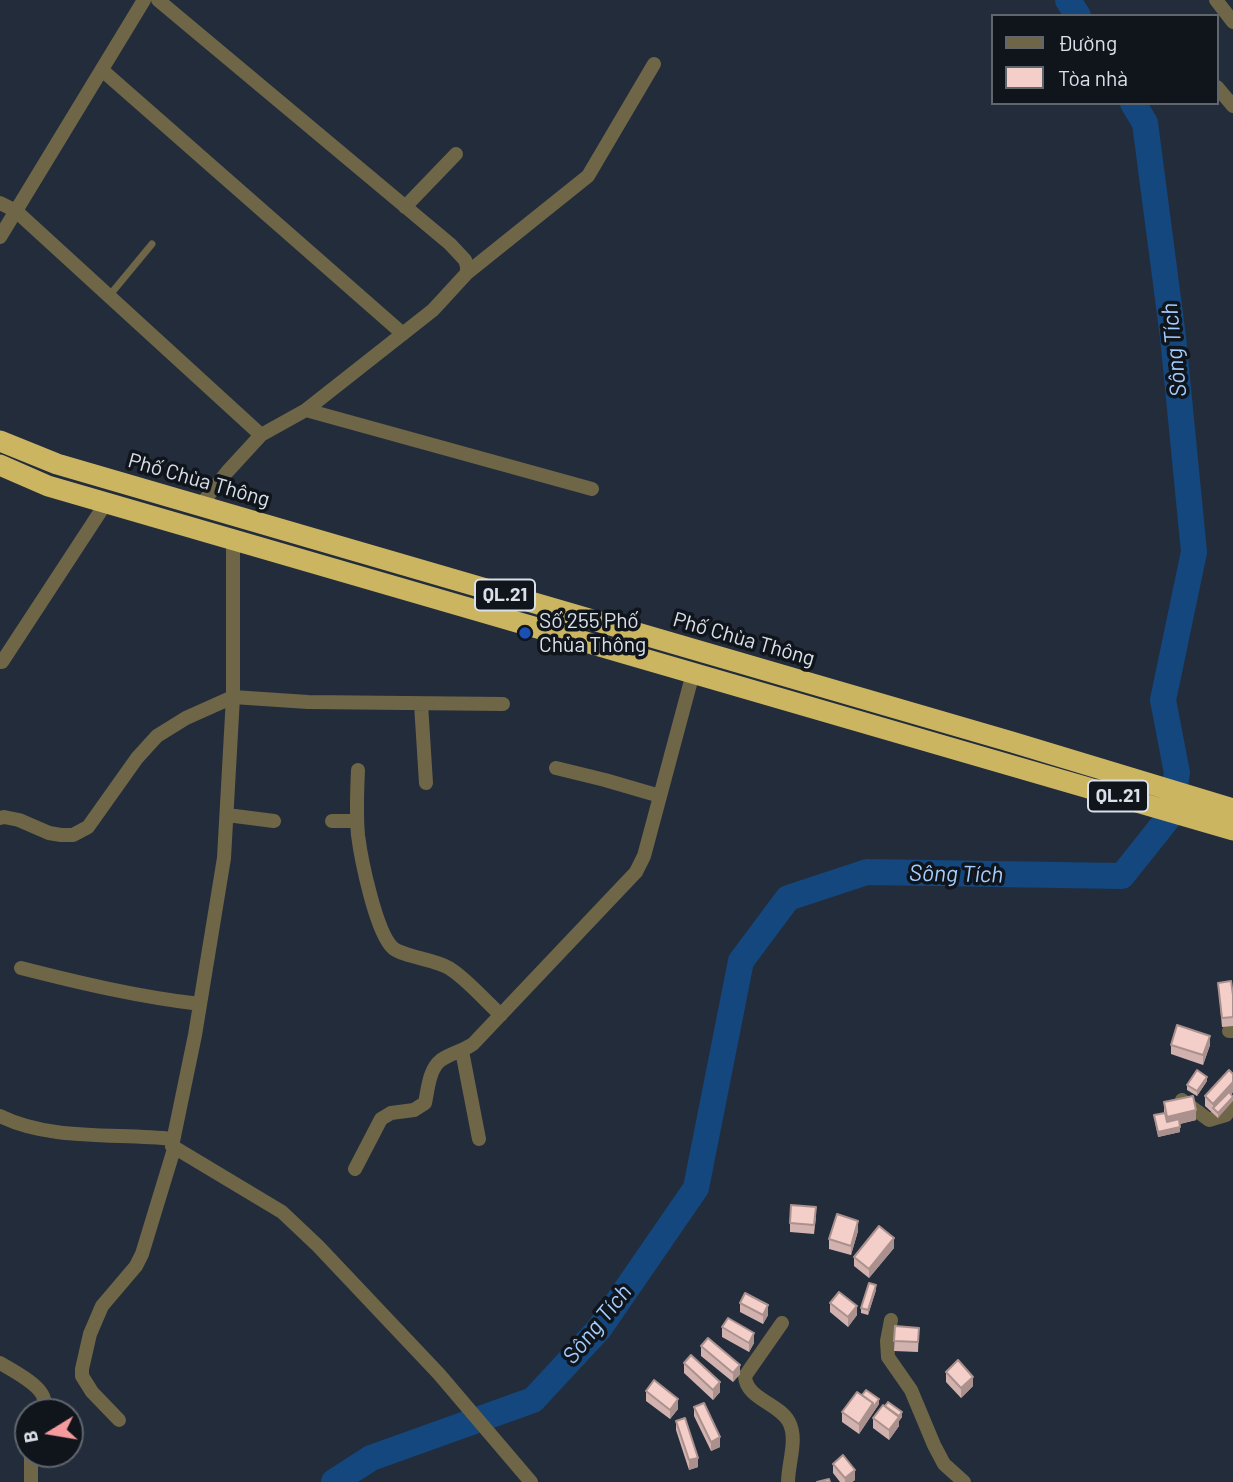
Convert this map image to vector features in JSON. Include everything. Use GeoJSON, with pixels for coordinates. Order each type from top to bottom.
{"type":"FeatureCollection","features":[{"type":"Feature","properties":{"kind":"highway","name":"Phố Chùa Thông"},"geometry":{"type":"LineString","coordinates":[[0,441],[57,464],[1233,809]]}},
{"type":"Feature","properties":{"kind":"highway","name":"QL.21"},"geometry":{"type":"LineString","coordinates":[[0,466],[48,486],[1233,830]]}},
{"type":"Feature","properties":{"kind":"street"},"geometry":{"type":"LineString","coordinates":[[0,237],[144,0]]}},
{"type":"Feature","properties":{"kind":"street"},"geometry":{"type":"LineString","coordinates":[[158,0],[450,244],[465,260],[467,273]]}},
{"type":"Feature","properties":{"kind":"street"},"geometry":{"type":"LineString","coordinates":[[1216,0],[1233,22]]}},
{"type":"Feature","properties":{"kind":"street"},"geometry":{"type":"LineString","coordinates":[[200,506],[261,435],[306,410],[403,334],[433,310],[467,273],[588,176],[654,64]]}},
{"type":"Feature","properties":{"kind":"street"},"geometry":{"type":"LineString","coordinates":[[102,70],[403,334]]}},
{"type":"Feature","properties":{"kind":"street"},"geometry":{"type":"LineString","coordinates":[[1219,89],[1233,106]]}},
{"type":"Feature","properties":{"kind":"street"},"geometry":{"type":"LineString","coordinates":[[405,207],[456,154]]}},
{"type":"Feature","properties":{"kind":"street"},"geometry":{"type":"LineString","coordinates":[[0,203],[16,211],[261,435]]}},
{"type":"Feature","properties":{"kind":"street"},"geometry":{"type":"LineString","coordinates":[[306,410],[592,489]]}},
{"type":"Feature","properties":{"kind":"street"},"geometry":{"type":"LineString","coordinates":[[2,662],[106,503]]}},
{"type":"Feature","properties":{"kind":"street"},"geometry":{"type":"LineString","coordinates":[[119,1420],[92,1392],[82,1376],[82,1369],[90,1334],[102,1306],[136,1266],[142,1254],[173,1144],[200,1004],[224,858],[233,696],[233,539]]}},
{"type":"Feature","properties":{"kind":"street"},"geometry":{"type":"LineString","coordinates":[[355,1169],[381,1119],[391,1113],[414,1110],[425,1103],[435,1067],[441,1060],[473,1044],[636,872],[644,856],[693,673]]}},
{"type":"Feature","properties":{"kind":"street"},"geometry":{"type":"LineString","coordinates":[[0,818],[19,820],[49,833],[73,835],[88,827],[137,758],[157,736],[233,696],[308,702],[503,704]]}},
{"type":"Feature","properties":{"kind":"street"},"geometry":{"type":"LineString","coordinates":[[421,704],[426,783]]}},
{"type":"Feature","properties":{"kind":"street"},"geometry":{"type":"LineString","coordinates":[[556,768],[660,796]]}},
{"type":"Feature","properties":{"kind":"street"},"geometry":{"type":"LineString","coordinates":[[358,770],[358,836],[375,910],[390,944],[402,953],[448,968],[501,1015]]}},
{"type":"Feature","properties":{"kind":"street"},"geometry":{"type":"LineString","coordinates":[[227,815],[274,821]]}},
{"type":"Feature","properties":{"kind":"street"},"geometry":{"type":"LineString","coordinates":[[332,821],[357,821]]}},
{"type":"Feature","properties":{"kind":"street"},"geometry":{"type":"LineString","coordinates":[[21,968],[119,992],[200,1004]]}},
{"type":"Feature","properties":{"kind":"street"},"geometry":{"type":"LineString","coordinates":[[462,1051],[479,1139]]}},
{"type":"Feature","properties":{"kind":"street"},"geometry":{"type":"LineString","coordinates":[[1182,1100],[1209,1120],[1226,1115],[1233,1105]]}},
{"type":"Feature","properties":{"kind":"street"},"geometry":{"type":"LineString","coordinates":[[0,1117],[28,1127],[173,1144],[282,1212],[318,1246],[439,1374],[531,1482]]}},
{"type":"Feature","properties":{"kind":"street"},"geometry":{"type":"LineString","coordinates":[[891,1320],[887,1341],[888,1357],[911,1391],[944,1464],[964,1482]]}},
{"type":"Feature","properties":{"kind":"street"},"geometry":{"type":"LineString","coordinates":[[782,1323],[745,1377],[750,1389],[789,1422],[792,1441],[788,1482]]}},
{"type":"Feature","properties":{"kind":"street"},"geometry":{"type":"LineString","coordinates":[[0,1363],[34,1385],[44,1398]]}},
{"type":"Feature","properties":{"kind":"lane"},"geometry":{"type":"LineString","coordinates":[[109,296],[152,244]]}},
{"type":"Feature","properties":{"kind":"building"},"geometry":{"type":"Polygon","coordinates":[[[1231,981],[1233,1017],[1222,1018],[1218,983],[1231,981]]]}},
{"type":"Feature","properties":{"kind":"building"},"geometry":{"type":"Polygon","coordinates":[[[1177,1025],[1210,1036],[1203,1055],[1171,1045],[1177,1025]]]}},
{"type":"Feature","properties":{"kind":"building"},"geometry":{"type":"Polygon","coordinates":[[[1197,1070],[1207,1077],[1197,1091],[1187,1085],[1197,1070]]]}},
{"type":"Feature","properties":{"kind":"building"},"geometry":{"type":"Polygon","coordinates":[[[1229,1070],[1233,1074],[1233,1082],[1213,1104],[1205,1096],[1229,1070]]]}},
{"type":"Feature","properties":{"kind":"building"},"geometry":{"type":"Polygon","coordinates":[[[1229,1092],[1233,1097],[1218,1113],[1213,1108],[1229,1092]]]}},
{"type":"Feature","properties":{"kind":"building"},"geometry":{"type":"Polygon","coordinates":[[[1193,1096],[1196,1110],[1167,1117],[1164,1102],[1193,1096]]]}},
{"type":"Feature","properties":{"kind":"building"},"geometry":{"type":"Polygon","coordinates":[[[1165,1113],[1167,1122],[1179,1119],[1180,1127],[1158,1132],[1154,1115],[1165,1113]]]}},
{"type":"Feature","properties":{"kind":"building"},"geometry":{"type":"Polygon","coordinates":[[[791,1205],[816,1207],[814,1225],[790,1223],[791,1205]]]}},
{"type":"Feature","properties":{"kind":"building"},"geometry":{"type":"Polygon","coordinates":[[[837,1214],[858,1221],[851,1246],[829,1239],[837,1214]]]}},
{"type":"Feature","properties":{"kind":"building"},"geometry":{"type":"Polygon","coordinates":[[[879,1226],[894,1238],[869,1269],[854,1257],[879,1226]]]}},
{"type":"Feature","properties":{"kind":"building"},"geometry":{"type":"Polygon","coordinates":[[[869,1283],[876,1285],[868,1310],[861,1308],[869,1283]]]}},
{"type":"Feature","properties":{"kind":"building"},"geometry":{"type":"Polygon","coordinates":[[[839,1292],[857,1306],[848,1317],[830,1303],[839,1292]]]}},
{"type":"Feature","properties":{"kind":"building"},"geometry":{"type":"Polygon","coordinates":[[[745,1293],[768,1305],[763,1315],[740,1303],[745,1293]]]}},
{"type":"Feature","properties":{"kind":"building"},"geometry":{"type":"Polygon","coordinates":[[[728,1318],[754,1333],[749,1343],[722,1327],[728,1318]]]}},
{"type":"Feature","properties":{"kind":"building"},"geometry":{"type":"Polygon","coordinates":[[[895,1326],[919,1328],[918,1342],[894,1341],[895,1326]]]}},
{"type":"Feature","properties":{"kind":"building"},"geometry":{"type":"Polygon","coordinates":[[[708,1338],[740,1365],[733,1373],[701,1346],[708,1338]]]}},
{"type":"Feature","properties":{"kind":"building"},"geometry":{"type":"Polygon","coordinates":[[[691,1355],[720,1382],[713,1390],[684,1363],[691,1355]]]}},
{"type":"Feature","properties":{"kind":"building"},"geometry":{"type":"Polygon","coordinates":[[[958,1360],[973,1377],[961,1388],[946,1372],[958,1360]]]}},
{"type":"Feature","properties":{"kind":"building"},"geometry":{"type":"Polygon","coordinates":[[[654,1380],[678,1399],[670,1410],[646,1391],[654,1380]]]}},
{"type":"Feature","properties":{"kind":"building"},"geometry":{"type":"Polygon","coordinates":[[[866,1390],[879,1399],[873,1408],[873,1403],[862,1395],[866,1390]]]}},
{"type":"Feature","properties":{"kind":"building"},"geometry":{"type":"Polygon","coordinates":[[[857,1392],[873,1403],[859,1424],[842,1412],[857,1392]]]}},
{"type":"Feature","properties":{"kind":"building"},"geometry":{"type":"Polygon","coordinates":[[[888,1402],[902,1412],[899,1416],[885,1406],[888,1402]]]}},
{"type":"Feature","properties":{"kind":"building"},"geometry":{"type":"Polygon","coordinates":[[[704,1403],[720,1437],[711,1442],[694,1407],[704,1403]]]}},
{"type":"Feature","properties":{"kind":"building"},"geometry":{"type":"Polygon","coordinates":[[[883,1405],[899,1417],[889,1430],[873,1418],[883,1405]]]}},
{"type":"Feature","properties":{"kind":"building"},"geometry":{"type":"Polygon","coordinates":[[[685,1418],[698,1458],[689,1460],[676,1421],[685,1418]]]}},
{"type":"Feature","properties":{"kind":"building"},"geometry":{"type":"Polygon","coordinates":[[[843,1455],[855,1470],[845,1478],[833,1464],[843,1455]]]}},
{"type":"Feature","properties":{"kind":"waterway","name":"Sông Tích"},"geometry":{"type":"LineString","coordinates":[[1068,0],[1077,14]]}},
{"type":"Feature","properties":{"kind":"waterway","name":"Sông Tích"},"geometry":{"type":"LineString","coordinates":[[334,1482],[371,1458],[533,1400],[599,1329],[696,1188],[741,961],[788,898],[867,872],[1122,876],[1169,817],[1177,773],[1163,700],[1194,552],[1173,337],[1145,123],[1134,105]]}},
{"type":"Feature","properties":{"kind":"place","name":"Số 255 Phố Chùa Thông"},"geometry":{"type":"Point","coordinates":[525,633]}}]}
